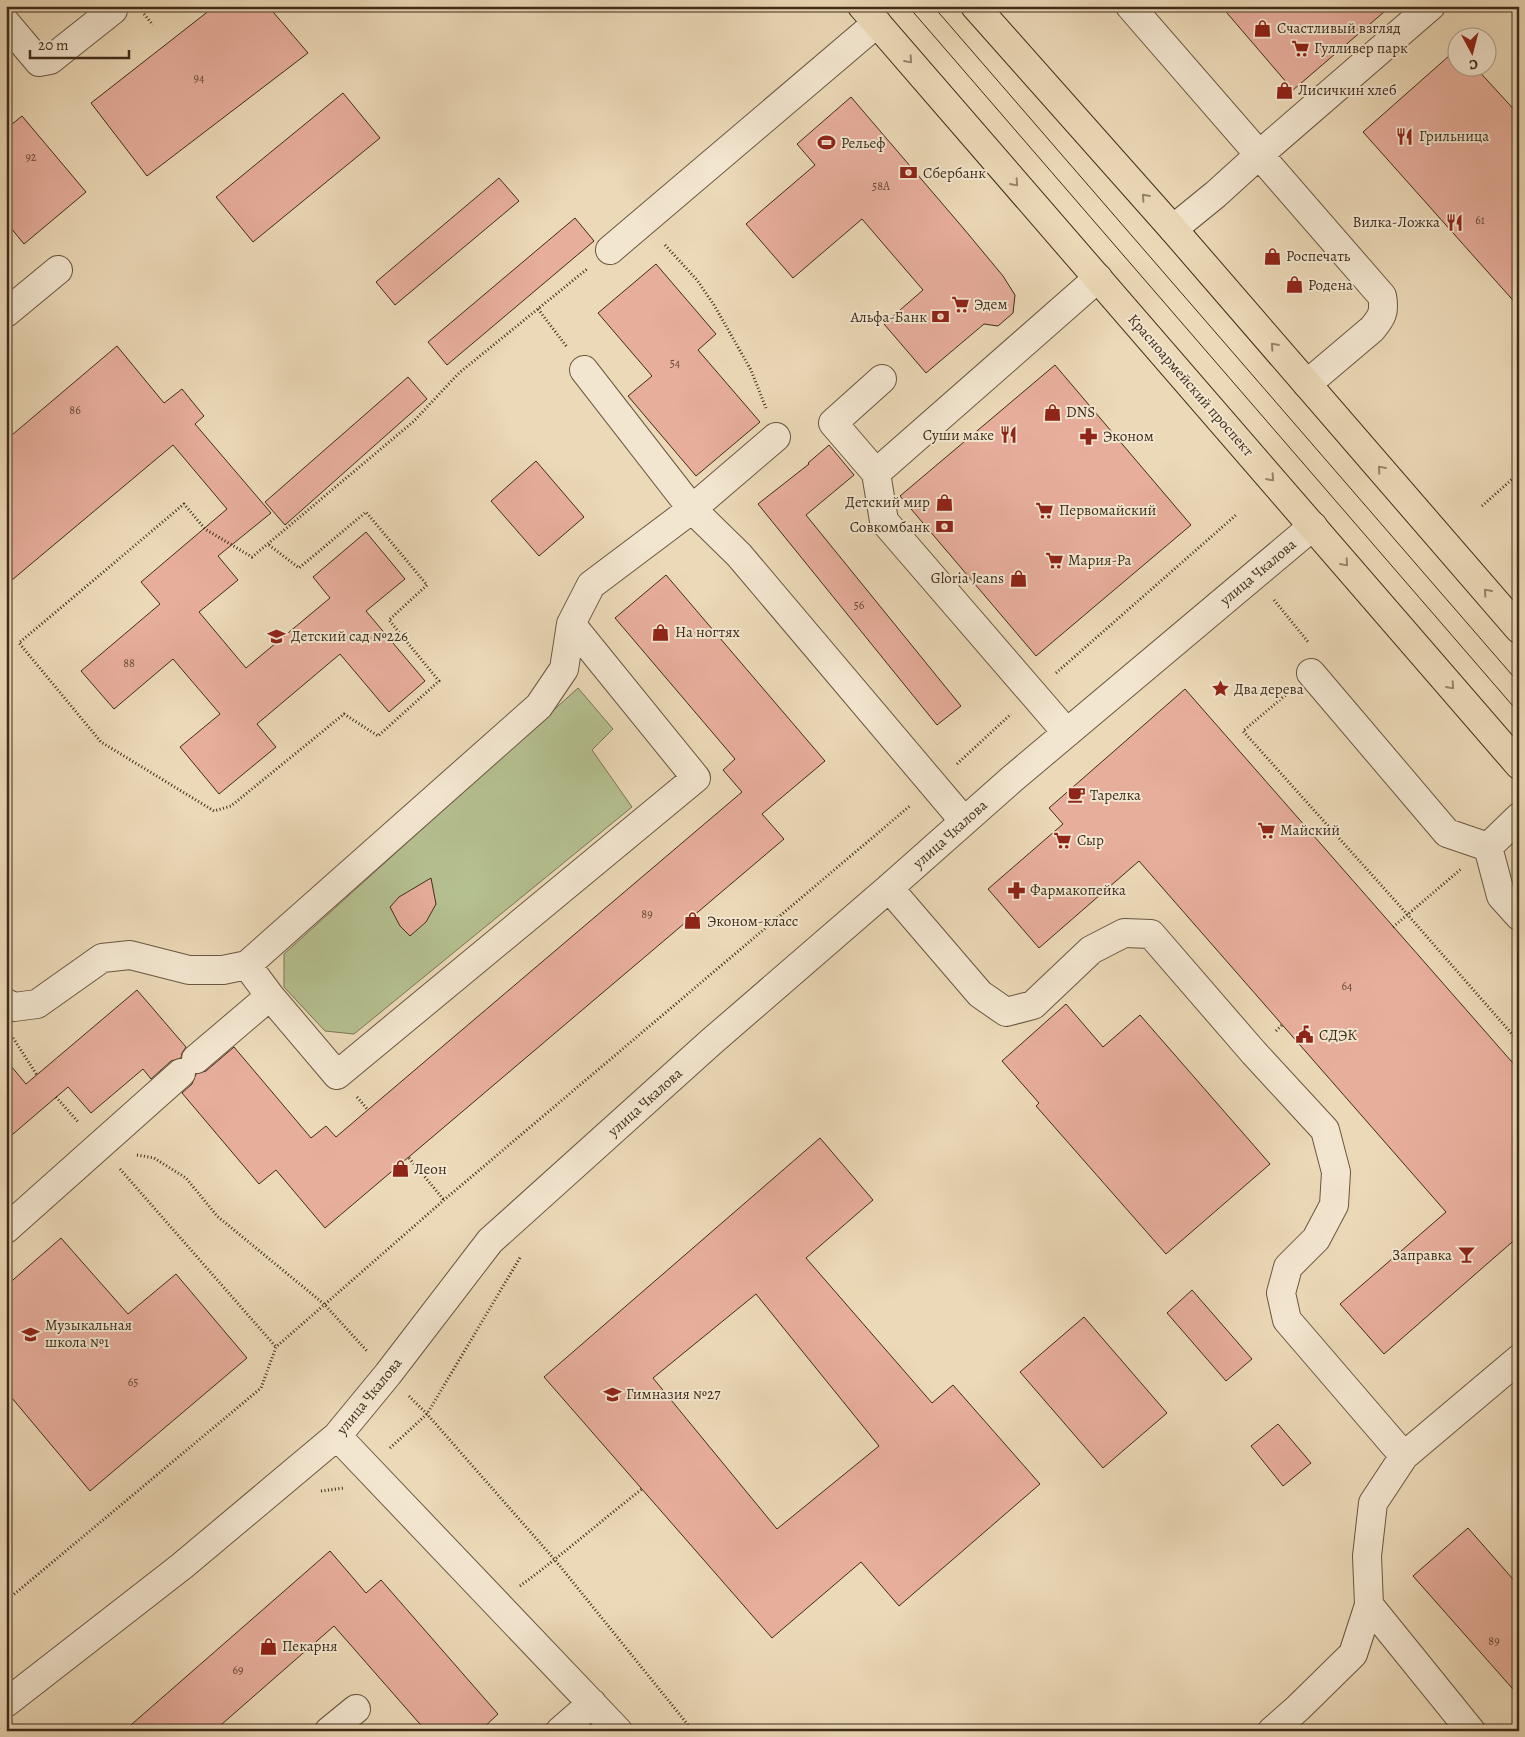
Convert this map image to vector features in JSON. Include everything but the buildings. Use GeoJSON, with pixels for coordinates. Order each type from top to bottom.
{"type":"FeatureCollection","features":[{"type":"Feature","properties":{"kind":"main road"},"geometry":{"type":"LineString","coordinates":[[975,6],[1173,229],[1519,629]]}},
{"type":"Feature","properties":{"kind":"main road","name":"Красноармейский проспект"},"geometry":{"type":"LineString","coordinates":[[870,15],[1313,526],[1514,749]]}},
{"type":"Feature","properties":{"kind":"street"},"geometry":{"type":"LineString","coordinates":[[1130,6],[1382,296],[1384,308],[1380,319],[1372,329],[1307,384]]}},
{"type":"Feature","properties":{"kind":"street"},"geometry":{"type":"LineString","coordinates":[[1173,229],[1216,194],[1431,6]]}},
{"type":"Feature","properties":{"kind":"street"},"geometry":{"type":"LineString","coordinates":[[6,23],[39,62],[50,60],[113,10]]}},
{"type":"Feature","properties":{"kind":"street"},"geometry":{"type":"LineString","coordinates":[[610,250],[644,222],[870,15]]}},
{"type":"Feature","properties":{"kind":"street"},"geometry":{"type":"LineString","coordinates":[[6,312],[58,270]]}},
{"type":"Feature","properties":{"kind":"street"},"geometry":{"type":"LineString","coordinates":[[876,473],[1098,278]]}},
{"type":"Feature","properties":{"kind":"street"},"geometry":{"type":"LineString","coordinates":[[584,370],[692,509],[739,555],[964,821]]}},
{"type":"Feature","properties":{"kind":"street"},"geometry":{"type":"LineString","coordinates":[[882,379],[833,423],[876,473],[884,521],[1067,733]]}},
{"type":"Feature","properties":{"kind":"street"},"geometry":{"type":"LineString","coordinates":[[6,1003],[14,1006],[37,1004],[102,958],[130,955],[189,970],[223,970],[247,965],[539,706],[564,670],[571,624],[591,586],[692,509],[776,437]]}},
{"type":"Feature","properties":{"kind":"street","name":"улица Чкалова"},"geometry":{"type":"LineString","coordinates":[[6,1703],[182,1566],[337,1436],[388,1374],[490,1241],[711,1042],[964,821],[1313,526]]}},
{"type":"Feature","properties":{"kind":"street"},"geometry":{"type":"LineString","coordinates":[[247,965],[270,996],[337,1075],[696,778],[571,624]]}},
{"type":"Feature","properties":{"kind":"street"},"geometry":{"type":"LineString","coordinates":[[1301,682],[1447,833],[1488,846]]}},
{"type":"Feature","properties":{"kind":"street"},"geometry":{"type":"LineString","coordinates":[[1488,846],[1519,817]]}},
{"type":"Feature","properties":{"kind":"street"},"geometry":{"type":"LineString","coordinates":[[1488,846],[1501,896],[1519,916]]}},
{"type":"Feature","properties":{"kind":"street"},"geometry":{"type":"LineString","coordinates":[[889,888],[980,994],[1006,1012],[1033,1005],[1091,950],[1124,933],[1151,934],[1254,1053],[1325,1130],[1336,1172],[1334,1205],[1316,1239],[1288,1267],[1281,1294],[1287,1320],[1404,1456]]}},
{"type":"Feature","properties":{"kind":"street"},"geometry":{"type":"LineString","coordinates":[[6,1229],[188,1066],[270,996]]}},
{"type":"Feature","properties":{"kind":"street"},"geometry":{"type":"LineString","coordinates":[[1272,1731],[1353,1654],[1368,1605],[1367,1556],[1373,1503],[1404,1456],[1519,1360]]}},
{"type":"Feature","properties":{"kind":"street"},"geometry":{"type":"LineString","coordinates":[[337,1436],[618,1731]]}},
{"type":"Feature","properties":{"kind":"street"},"geometry":{"type":"LineString","coordinates":[[1368,1605],[1471,1731]]}},
{"type":"Feature","properties":{"kind":"street"},"geometry":{"type":"LineString","coordinates":[[560,1731],[592,1704]]}},
{"type":"Feature","properties":{"kind":"street"},"geometry":{"type":"LineString","coordinates":[[329,1731],[356,1709]]}},
{"type":"Feature","properties":{"kind":"path"},"geometry":{"type":"LineString","coordinates":[[644,222],[697,280],[714,305],[751,370],[776,437]]}},
{"type":"Feature","properties":{"kind":"path"},"geometry":{"type":"LineString","coordinates":[[268,545],[299,568],[366,512],[427,585],[388,620],[439,681],[378,736],[344,714],[231,806],[214,811],[101,742],[19,643],[184,504],[205,529],[252,557],[414,421],[459,374],[610,250]]}},
{"type":"Feature","properties":{"kind":"path"},"geometry":{"type":"LineString","coordinates":[[538,309],[584,370]]}},
{"type":"Feature","properties":{"kind":"path"},"geometry":{"type":"LineString","coordinates":[[1482,506],[1519,473]]}},
{"type":"Feature","properties":{"kind":"path"},"geometry":{"type":"LineString","coordinates":[[6,1601],[261,1388],[276,1347],[324,1304],[933,786],[1032,694],[1236,515]]}},
{"type":"Feature","properties":{"kind":"path"},"geometry":{"type":"LineString","coordinates":[[1267,605],[1280,593]]}},
{"type":"Feature","properties":{"kind":"path"},"geometry":{"type":"LineString","coordinates":[[1273,599],[1317,653],[1301,682],[1243,731],[1519,1042]]}},
{"type":"Feature","properties":{"kind":"path"},"geometry":{"type":"LineString","coordinates":[[1393,927],[1463,867]]}},
{"type":"Feature","properties":{"kind":"path"},"geometry":{"type":"LineString","coordinates":[[11,1036],[37,1075]]}},
{"type":"Feature","properties":{"kind":"path"},"geometry":{"type":"LineString","coordinates":[[100,1146],[154,1158],[186,1178],[217,1216],[324,1304],[427,1414],[554,1560],[693,1731]]}},
{"type":"Feature","properties":{"kind":"path"},"geometry":{"type":"LineString","coordinates":[[409,1158],[444,1200]]}},
{"type":"Feature","properties":{"kind":"path"},"geometry":{"type":"LineString","coordinates":[[180,1237],[276,1347]]}},
{"type":"Feature","properties":{"kind":"path"},"geometry":{"type":"LineString","coordinates":[[318,1491],[346,1488],[427,1414],[522,1255]]}},
{"type":"Feature","properties":{"kind":"path"},"geometry":{"type":"LineString","coordinates":[[497,1602],[554,1560],[642,1489]]}},
{"type":"Feature","properties":{"kind":"green space"},"geometry":{"type":"Polygon","coordinates":[[[578,688],[613,729],[592,750],[632,807],[354,1034],[325,1031],[284,987],[284,954],[578,688]]]}},
{"type":"Feature","properties":{"kind":"tram line"},"geometry":{"type":"LineString","coordinates":[[908,6],[1519,713]]}},
{"type":"Feature","properties":{"kind":"tram line"},"geometry":{"type":"LineString","coordinates":[[933,6],[1519,683]]}},
{"type":"Feature","properties":{"kind":"place","name":"Счастливый взгляд"},"geometry":{"type":"Point","coordinates":[1263,28]}},
{"type":"Feature","properties":{"kind":"place","name":"Гулливер парк"},"geometry":{"type":"Point","coordinates":[1300,48]}},
{"type":"Feature","properties":{"kind":"place","name":"Лисичкин хлеб"},"geometry":{"type":"Point","coordinates":[1284,90]}},
{"type":"Feature","properties":{"kind":"place","name":"Грильница"},"geometry":{"type":"Point","coordinates":[1405,136]}},
{"type":"Feature","properties":{"kind":"place","name":"Рельеф"},"geometry":{"type":"Point","coordinates":[827,143]}},
{"type":"Feature","properties":{"kind":"place","name":"Сбербанк"},"geometry":{"type":"Point","coordinates":[909,173]}},
{"type":"Feature","properties":{"kind":"place","name":"Вилка-Ложка"},"geometry":{"type":"Point","coordinates":[1454,222]}},
{"type":"Feature","properties":{"kind":"place","name":"Роспечать"},"geometry":{"type":"Point","coordinates":[1272,256]}},
{"type":"Feature","properties":{"kind":"place","name":"Родена"},"geometry":{"type":"Point","coordinates":[1294,285]}},
{"type":"Feature","properties":{"kind":"place","name":"Эдем"},"geometry":{"type":"Point","coordinates":[960,304]}},
{"type":"Feature","properties":{"kind":"place","name":"Альфа-Банк"},"geometry":{"type":"Point","coordinates":[941,317]}},
{"type":"Feature","properties":{"kind":"place","name":"DNS"},"geometry":{"type":"Point","coordinates":[1052,412]}},
{"type":"Feature","properties":{"kind":"place","name":"Суши маке"},"geometry":{"type":"Point","coordinates":[1008,435]}},
{"type":"Feature","properties":{"kind":"place","name":"Эконом"},"geometry":{"type":"Point","coordinates":[1089,436]}},
{"type":"Feature","properties":{"kind":"place","name":"Детский мир"},"geometry":{"type":"Point","coordinates":[944,502]}},
{"type":"Feature","properties":{"kind":"place","name":"Первомайский"},"geometry":{"type":"Point","coordinates":[1045,510]}},
{"type":"Feature","properties":{"kind":"place","name":"Совкомбанк"},"geometry":{"type":"Point","coordinates":[944,527]}},
{"type":"Feature","properties":{"kind":"place","name":"Мария-Ра"},"geometry":{"type":"Point","coordinates":[1054,560]}},
{"type":"Feature","properties":{"kind":"place","name":"Gloria Jeans"},"geometry":{"type":"Point","coordinates":[1018,578]}},
{"type":"Feature","properties":{"kind":"place","name":"На ногтях"},"geometry":{"type":"Point","coordinates":[661,632]}},
{"type":"Feature","properties":{"kind":"place","name":"Детский сад №226"},"geometry":{"type":"Point","coordinates":[277,636]}},
{"type":"Feature","properties":{"kind":"place","name":"Два дерева"},"geometry":{"type":"Point","coordinates":[1220,689]}},
{"type":"Feature","properties":{"kind":"place","name":"Тарелка"},"geometry":{"type":"Point","coordinates":[1076,795]}},
{"type":"Feature","properties":{"kind":"place","name":"Майский"},"geometry":{"type":"Point","coordinates":[1266,830]}},
{"type":"Feature","properties":{"kind":"place","name":"Сыр"},"geometry":{"type":"Point","coordinates":[1063,840]}},
{"type":"Feature","properties":{"kind":"place","name":"Фармакопейка"},"geometry":{"type":"Point","coordinates":[1016,890]}},
{"type":"Feature","properties":{"kind":"place","name":"Эконом-класс"},"geometry":{"type":"Point","coordinates":[693,921]}},
{"type":"Feature","properties":{"kind":"place","name":"СДЭК"},"geometry":{"type":"Point","coordinates":[1305,1035]}},
{"type":"Feature","properties":{"kind":"place","name":"Леон"},"geometry":{"type":"Point","coordinates":[400,1169]}},
{"type":"Feature","properties":{"kind":"place","name":"Заправка"},"geometry":{"type":"Point","coordinates":[1466,1255]}},
{"type":"Feature","properties":{"kind":"place","name":"Музыкальная школа №1"},"geometry":{"type":"Point","coordinates":[31,1334]}},
{"type":"Feature","properties":{"kind":"place","name":"Гимназия №27"},"geometry":{"type":"Point","coordinates":[612,1394]}},
{"type":"Feature","properties":{"kind":"place","name":"Пекарня"},"geometry":{"type":"Point","coordinates":[268,1646]}}]}
